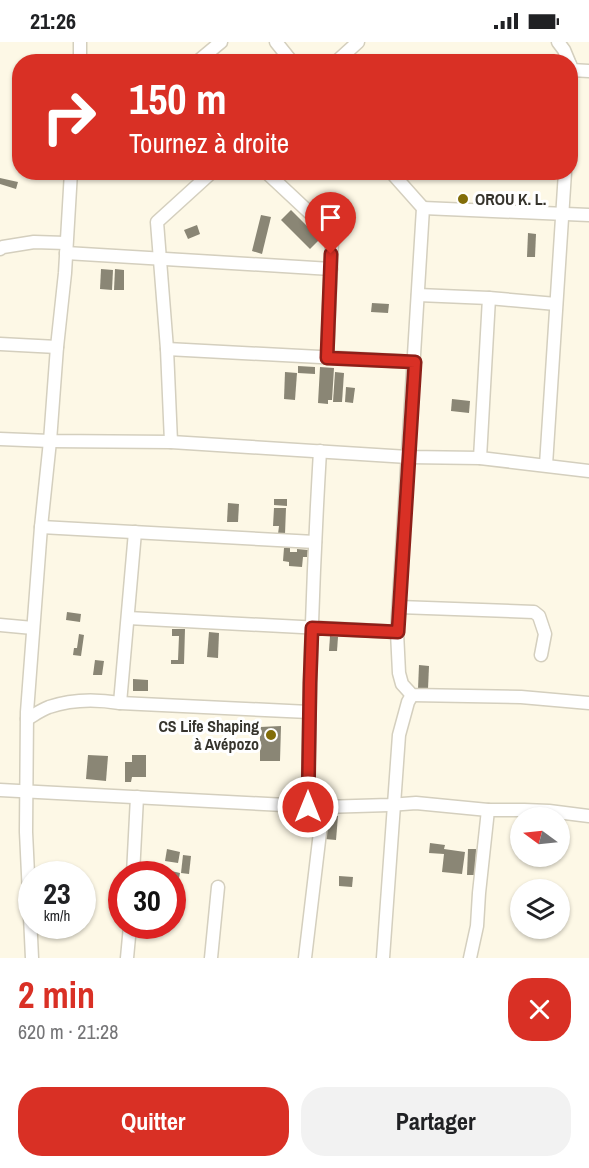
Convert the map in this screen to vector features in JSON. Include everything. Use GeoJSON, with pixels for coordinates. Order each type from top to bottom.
{"type":"FeatureCollection","features":[{"type":"Feature","properties":{"kind":"street"},"geometry":{"type":"LineString","coordinates":[[207,54],[221,42]]}},
{"type":"Feature","properties":{"kind":"street"},"geometry":{"type":"LineString","coordinates":[[276,42],[286,54]]}},
{"type":"Feature","properties":{"kind":"street"},"geometry":{"type":"LineString","coordinates":[[345,54],[358,42]]}},
{"type":"Feature","properties":{"kind":"street"},"geometry":{"type":"LineString","coordinates":[[32,958],[26,832],[27,719],[70,180]]}},
{"type":"Feature","properties":{"kind":"street"},"geometry":{"type":"LineString","coordinates":[[171,442],[167,349],[157,222],[203,180]]}},
{"type":"Feature","properties":{"kind":"street"},"geometry":{"type":"LineString","coordinates":[[275,180],[327,229],[332,240],[327,358]]}},
{"type":"Feature","properties":{"kind":"street"},"geometry":{"type":"LineString","coordinates":[[399,180],[423,208],[399,607],[399,673],[402,684],[412,695],[521,697],[589,703]]}},
{"type":"Feature","properties":{"kind":"street"},"geometry":{"type":"LineString","coordinates":[[546,465],[564,180]]}},
{"type":"Feature","properties":{"kind":"street"},"geometry":{"type":"LineString","coordinates":[[423,208],[589,214]]}},
{"type":"Feature","properties":{"kind":"street"},"geometry":{"type":"LineString","coordinates":[[0,249],[34,242],[159,259],[331,269]]}},
{"type":"Feature","properties":{"kind":"street"},"geometry":{"type":"LineString","coordinates":[[418,295],[556,303]]}},
{"type":"Feature","properties":{"kind":"street"},"geometry":{"type":"LineString","coordinates":[[480,458],[489,298]]}},
{"type":"Feature","properties":{"kind":"street"},"geometry":{"type":"LineString","coordinates":[[0,344],[57,347]]}},
{"type":"Feature","properties":{"kind":"street"},"geometry":{"type":"LineString","coordinates":[[167,349],[415,362]]}},
{"type":"Feature","properties":{"kind":"street"},"geometry":{"type":"LineString","coordinates":[[0,439],[171,442],[408,457],[480,458],[589,471]]}},
{"type":"Feature","properties":{"kind":"street"},"geometry":{"type":"LineString","coordinates":[[308,807],[309,712],[320,451]]}},
{"type":"Feature","properties":{"kind":"street"},"geometry":{"type":"LineString","coordinates":[[41,527],[315,542]]}},
{"type":"Feature","properties":{"kind":"street"},"geometry":{"type":"LineString","coordinates":[[120,703],[135,532]]}},
{"type":"Feature","properties":{"kind":"street"},"geometry":{"type":"LineString","coordinates":[[399,607],[534,612],[539,616],[545,634],[541,655]]}},
{"type":"Feature","properties":{"kind":"street"},"geometry":{"type":"LineString","coordinates":[[128,618],[398,632]]}},
{"type":"Feature","properties":{"kind":"street"},"geometry":{"type":"LineString","coordinates":[[0,625],[33,628]]}},
{"type":"Feature","properties":{"kind":"street"},"geometry":{"type":"LineString","coordinates":[[383,958],[399,735],[412,695]]}},
{"type":"Feature","properties":{"kind":"street"},"geometry":{"type":"LineString","coordinates":[[27,719],[47,708],[71,702],[100,700],[120,703],[309,712]]}},
{"type":"Feature","properties":{"kind":"street"},"geometry":{"type":"LineString","coordinates":[[0,790],[308,807],[416,803],[589,816]]}},
{"type":"Feature","properties":{"kind":"street"},"geometry":{"type":"LineString","coordinates":[[134,861],[137,798]]}},
{"type":"Feature","properties":{"kind":"street"},"geometry":{"type":"LineString","coordinates":[[306,958],[323,807]]}},
{"type":"Feature","properties":{"kind":"street"},"geometry":{"type":"LineString","coordinates":[[470,958],[477,926],[488,810]]}},
{"type":"Feature","properties":{"kind":"street"},"geometry":{"type":"LineString","coordinates":[[211,958],[218,887]]}},
{"type":"Feature","properties":{"kind":"street"},"geometry":{"type":"LineString","coordinates":[[127,958],[129,939]]}},
{"type":"Feature","properties":{"kind":"building"},"geometry":{"type":"Polygon","coordinates":[[[0,178],[18,182],[16,189],[0,184],[0,178]]]}},
{"type":"Feature","properties":{"kind":"building"},"geometry":{"type":"Polygon","coordinates":[[[291,210],[320,239],[310,249],[281,220],[291,210]]]}},
{"type":"Feature","properties":{"kind":"building"},"geometry":{"type":"Polygon","coordinates":[[[261,215],[271,217],[262,254],[252,251],[261,215]]]}},
{"type":"Feature","properties":{"kind":"building"},"geometry":{"type":"Polygon","coordinates":[[[197,225],[200,234],[188,239],[184,230],[197,225]]]}},
{"type":"Feature","properties":{"kind":"building"},"geometry":{"type":"Polygon","coordinates":[[[528,233],[536,234],[535,257],[527,257],[528,233]]]}},
{"type":"Feature","properties":{"kind":"building"},"geometry":{"type":"Polygon","coordinates":[[[101,269],[113,270],[112,290],[100,289],[101,269]]]}},
{"type":"Feature","properties":{"kind":"building"},"geometry":{"type":"Polygon","coordinates":[[[115,269],[124,270],[124,290],[114,290],[115,269]]]}},
{"type":"Feature","properties":{"kind":"building"},"geometry":{"type":"Polygon","coordinates":[[[372,303],[389,304],[388,313],[371,312],[372,303]]]}},
{"type":"Feature","properties":{"kind":"building"},"geometry":{"type":"Polygon","coordinates":[[[298,366],[315,367],[315,374],[298,373],[298,366]]]}},
{"type":"Feature","properties":{"kind":"building"},"geometry":{"type":"Polygon","coordinates":[[[320,367],[334,368],[332,400],[328,400],[328,404],[318,403],[320,367]]]}},
{"type":"Feature","properties":{"kind":"building"},"geometry":{"type":"Polygon","coordinates":[[[285,372],[297,373],[295,400],[284,399],[285,372]]]}},
{"type":"Feature","properties":{"kind":"building"},"geometry":{"type":"Polygon","coordinates":[[[335,372],[344,373],[342,402],[333,402],[335,372]]]}},
{"type":"Feature","properties":{"kind":"building"},"geometry":{"type":"Polygon","coordinates":[[[346,387],[355,388],[353,403],[345,402],[346,387]]]}},
{"type":"Feature","properties":{"kind":"building"},"geometry":{"type":"Polygon","coordinates":[[[452,399],[470,401],[469,413],[451,411],[452,399]]]}},
{"type":"Feature","properties":{"kind":"building"},"geometry":{"type":"Polygon","coordinates":[[[274,499],[287,499],[287,506],[274,505],[274,499]]]}},
{"type":"Feature","properties":{"kind":"building"},"geometry":{"type":"Polygon","coordinates":[[[228,503],[239,504],[238,522],[227,522],[228,503]]]}},
{"type":"Feature","properties":{"kind":"building"},"geometry":{"type":"Polygon","coordinates":[[[274,508],[286,508],[285,534],[278,534],[279,526],[273,526],[274,508]]]}},
{"type":"Feature","properties":{"kind":"building"},"geometry":{"type":"Polygon","coordinates":[[[284,548],[290,548],[290,552],[297,552],[297,549],[308,550],[307,557],[303,557],[302,567],[289,566],[289,562],[283,561],[284,548]]]}},
{"type":"Feature","properties":{"kind":"building"},"geometry":{"type":"Polygon","coordinates":[[[67,612],[81,614],[80,622],[66,620],[67,612]]]}},
{"type":"Feature","properties":{"kind":"building"},"geometry":{"type":"Polygon","coordinates":[[[172,629],[185,629],[184,664],[171,664],[171,660],[178,660],[179,636],[172,636],[172,629]]]}},
{"type":"Feature","properties":{"kind":"building"},"geometry":{"type":"Polygon","coordinates":[[[209,632],[219,633],[218,658],[207,657],[209,632]]]}},
{"type":"Feature","properties":{"kind":"building"},"geometry":{"type":"Polygon","coordinates":[[[79,634],[84,635],[81,656],[73,655],[74,648],[77,648],[79,634]]]}},
{"type":"Feature","properties":{"kind":"building"},"geometry":{"type":"Polygon","coordinates":[[[330,636],[338,637],[337,651],[329,651],[330,636]]]}},
{"type":"Feature","properties":{"kind":"building"},"geometry":{"type":"Polygon","coordinates":[[[95,660],[104,661],[102,675],[93,675],[95,660]]]}},
{"type":"Feature","properties":{"kind":"building"},"geometry":{"type":"Polygon","coordinates":[[[419,665],[429,666],[428,689],[418,689],[419,665]]]}},
{"type":"Feature","properties":{"kind":"building"},"geometry":{"type":"Polygon","coordinates":[[[133,679],[148,680],[148,691],[133,691],[133,679]]]}},
{"type":"Feature","properties":{"kind":"building"},"geometry":{"type":"Polygon","coordinates":[[[281,726],[280,761],[260,761],[260,727],[281,726]]]}},
{"type":"Feature","properties":{"kind":"building"},"geometry":{"type":"Polygon","coordinates":[[[88,755],[108,756],[106,781],[86,779],[88,755]]]}},
{"type":"Feature","properties":{"kind":"building"},"geometry":{"type":"Polygon","coordinates":[[[132,755],[146,755],[146,777],[132,777],[131,782],[125,782],[125,762],[132,762],[132,755]]]}},
{"type":"Feature","properties":{"kind":"building"},"geometry":{"type":"Polygon","coordinates":[[[327,815],[338,816],[336,840],[325,839],[327,815]]]}},
{"type":"Feature","properties":{"kind":"building"},"geometry":{"type":"Polygon","coordinates":[[[430,843],[445,845],[444,849],[465,852],[462,874],[442,872],[444,854],[429,853],[430,843]]]}},
{"type":"Feature","properties":{"kind":"building"},"geometry":{"type":"Polygon","coordinates":[[[167,849],[180,852],[178,861],[165,861],[167,849]]]}},
{"type":"Feature","properties":{"kind":"building"},"geometry":{"type":"Polygon","coordinates":[[[468,849],[476,849],[475,875],[467,875],[468,849]]]}},
{"type":"Feature","properties":{"kind":"building"},"geometry":{"type":"Polygon","coordinates":[[[183,855],[191,856],[189,874],[186,874],[186,861],[182,861],[183,855]]]}},
{"type":"Feature","properties":{"kind":"building"},"geometry":{"type":"Polygon","coordinates":[[[339,876],[353,877],[352,887],[339,886],[339,876]]]}},
{"type":"Feature","properties":{"kind":"place","name":"OROU K. L."},"geometry":{"type":"Point","coordinates":[463,199]}},
{"type":"Feature","properties":{"kind":"place","name":"CS Life Shaping à Avépozo"},"geometry":{"type":"Point","coordinates":[271,735]}},
{"type":"Feature","properties":{"kind":"route"},"geometry":{"type":"LineString","coordinates":[[308,807],[312,628],[398,632],[415,362],[327,358],[331,254]]}}]}
